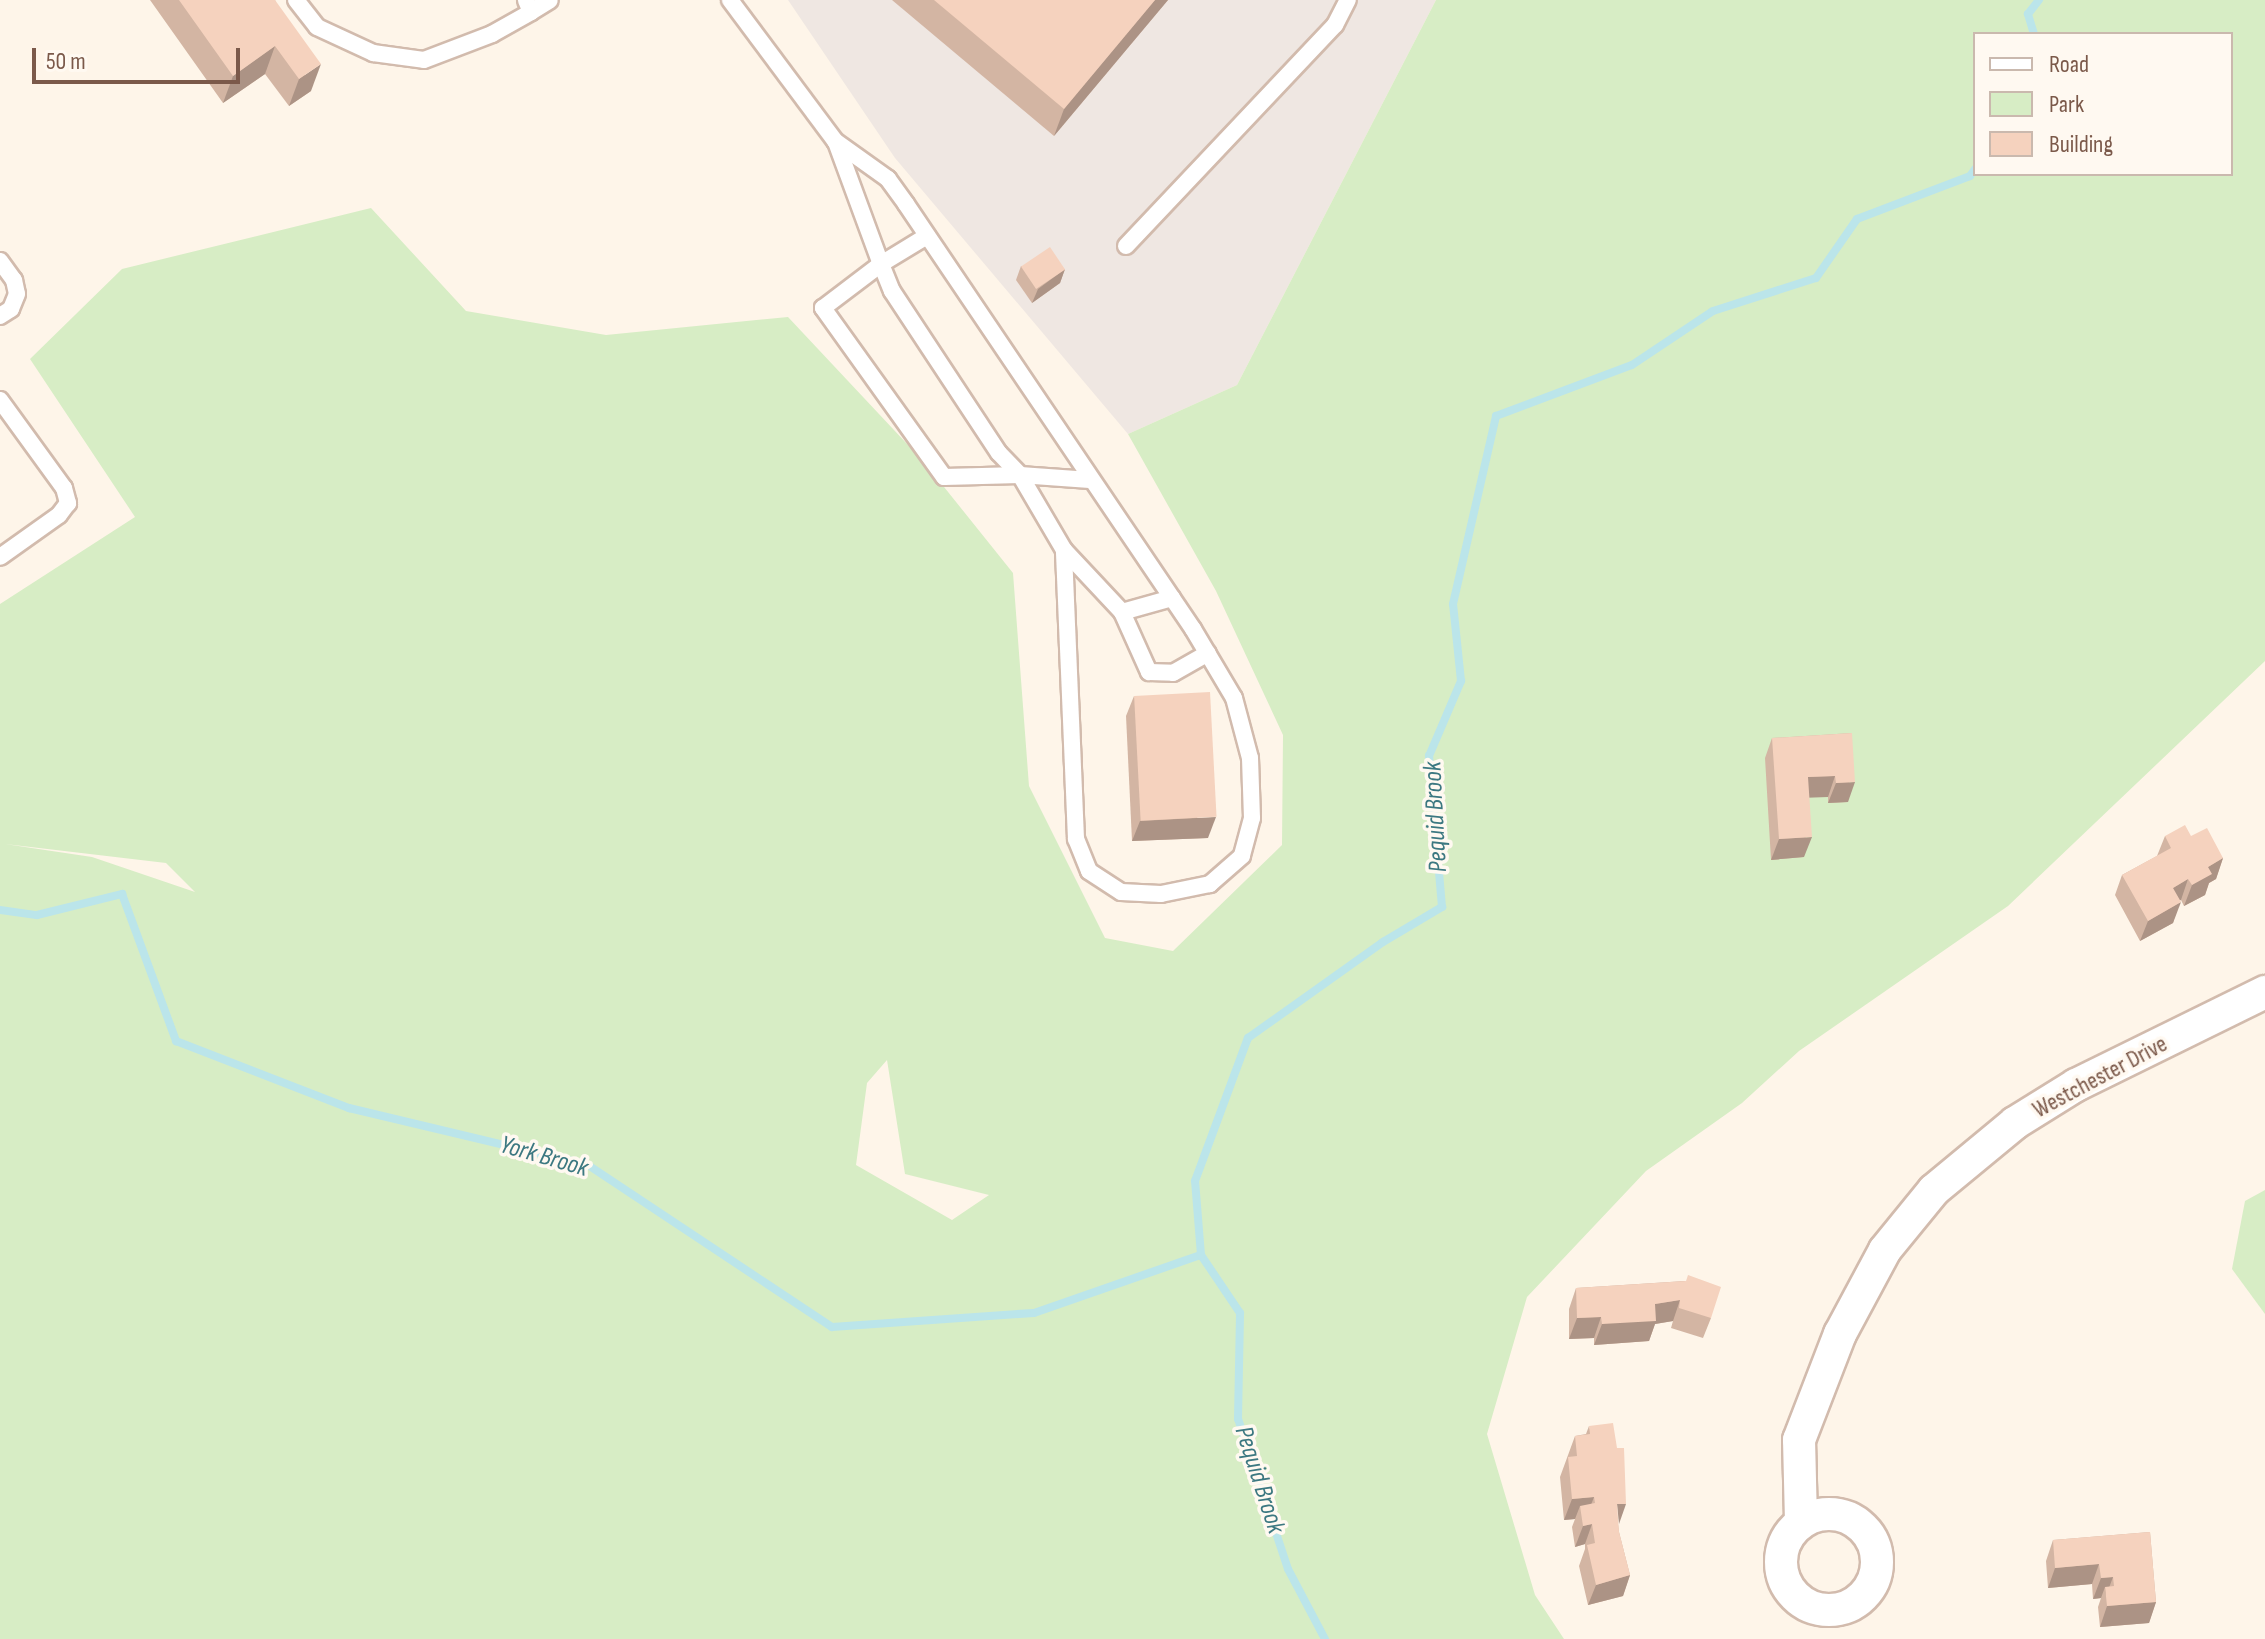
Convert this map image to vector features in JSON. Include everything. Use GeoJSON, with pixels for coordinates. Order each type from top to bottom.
{"type":"FeatureCollection","features":[{"type":"Feature","properties":{"kind":"street","name":"Westchester Drive"},"geometry":{"type":"LineString","coordinates":[[1801,1521],[1799,1440],[1840,1334],[1885,1250],[1934,1190],[2015,1123],[2076,1085],[2265,992]]}},
{"type":"Feature","properties":{"kind":"lane"},"geometry":{"type":"LineString","coordinates":[[296,0],[317,27],[373,53],[424,60],[492,34],[529,6],[550,0]]}},
{"type":"Feature","properties":{"kind":"lane"},"geometry":{"type":"LineString","coordinates":[[730,0],[835,141],[892,291],[999,453],[1020,475],[1064,550],[1122,612],[1149,672],[1173,673],[1208,653]]}},
{"type":"Feature","properties":{"kind":"lane"},"geometry":{"type":"LineString","coordinates":[[1126,246],[1335,25],[1348,0]]}},
{"type":"Feature","properties":{"kind":"lane"},"geometry":{"type":"LineString","coordinates":[[835,141],[888,179],[1172,598],[1234,698],[1250,758],[1252,818],[1242,856],[1210,884],[1161,894],[1121,892],[1089,871],[1076,839],[1064,550]]}},
{"type":"Feature","properties":{"kind":"lane"},"geometry":{"type":"LineString","coordinates":[[927,236],[881,264],[823,308],[944,477],[1020,475],[1090,480]]}},
{"type":"Feature","properties":{"kind":"lane"},"geometry":{"type":"LineString","coordinates":[[0,261],[14,280],[17,294],[11,309],[0,316]]}},
{"type":"Feature","properties":{"kind":"lane"},"geometry":{"type":"LineString","coordinates":[[0,400],[64,488],[68,503],[59,515],[0,557]]}},
{"type":"Feature","properties":{"kind":"lane"},"geometry":{"type":"LineString","coordinates":[[1122,612],[1172,598]]}},
{"type":"Feature","properties":{"kind":"shaded area"},"geometry":{"type":"Polygon","coordinates":[[[788,0],[1436,0],[1237,385],[1128,434],[895,158],[788,0]]]}},
{"type":"Feature","properties":{"kind":"green space"},"geometry":{"type":"Polygon","coordinates":[[[1436,0],[2265,0],[2265,661],[2008,906],[1799,1051],[1742,1103],[1646,1171],[1527,1297],[1487,1434],[1535,1595],[1564,1639],[0,1639],[0,604],[135,517],[30,359],[122,269],[371,208],[466,311],[606,335],[788,317],[924,462],[1013,573],[1029,786],[1105,938],[1173,951],[1282,845],[1283,735],[1216,591],[1128,434],[1237,385],[1436,0]],[[5,844],[92,857],[195,892],[166,863],[5,844]],[[887,1060],[867,1083],[856,1165],[952,1220],[989,1195],[905,1174],[887,1060]]]}},
{"type":"Feature","properties":{"kind":"green space"},"geometry":{"type":"Polygon","coordinates":[[[2265,1190],[2265,1314],[2232,1269],[2245,1201],[2265,1190]]]}},
{"type":"Feature","properties":{"kind":"building"},"geometry":{"type":"Polygon","coordinates":[[[179,0],[275,0],[321,64],[299,79],[275,46],[233,76],[179,0]]]}},
{"type":"Feature","properties":{"kind":"building"},"geometry":{"type":"Polygon","coordinates":[[[934,0],[1155,0],[1064,109],[934,0]]]}},
{"type":"Feature","properties":{"kind":"building"},"geometry":{"type":"Polygon","coordinates":[[[1050,247],[1065,269],[1036,289],[1021,267],[1050,247]]]}},
{"type":"Feature","properties":{"kind":"building"},"geometry":{"type":"Polygon","coordinates":[[[1210,692],[1217,817],[1141,821],[1134,696],[1210,692]]]}},
{"type":"Feature","properties":{"kind":"building"},"geometry":{"type":"Polygon","coordinates":[[[1852,733],[1855,782],[1836,783],[1835,776],[1808,777],[1812,837],[1779,839],[1772,738],[1852,733]]]}},
{"type":"Feature","properties":{"kind":"building"},"geometry":{"type":"Polygon","coordinates":[[[2185,825],[2191,836],[2207,828],[2223,858],[2208,867],[2212,874],[2192,885],[2188,879],[2173,888],[2181,902],[2148,921],[2122,875],[2171,848],[2165,836],[2185,825]]]}},
{"type":"Feature","properties":{"kind":"building"},"geometry":{"type":"Polygon","coordinates":[[[1688,1275],[1721,1287],[1711,1318],[1679,1308],[1680,1300],[1655,1304],[1656,1321],[1602,1324],[1601,1317],[1577,1318],[1576,1288],[1686,1281],[1688,1275]]]}},
{"type":"Feature","properties":{"kind":"building"},"geometry":{"type":"Polygon","coordinates":[[[1613,1423],[1617,1448],[1624,1448],[1626,1504],[1617,1504],[1619,1532],[1630,1575],[1596,1585],[1587,1545],[1595,1543],[1592,1524],[1583,1526],[1580,1506],[1595,1503],[1594,1497],[1572,1499],[1568,1457],[1577,1456],[1575,1436],[1590,1434],[1589,1426],[1613,1423]]]}},
{"type":"Feature","properties":{"kind":"building"},"geometry":{"type":"Polygon","coordinates":[[[2150,1532],[2156,1602],[2107,1606],[2105,1587],[2114,1586],[2113,1577],[2101,1578],[2099,1564],[2055,1568],[2053,1540],[2150,1532]]]}},
{"type":"Feature","properties":{"kind":"waterway","name":"Pequid Brook"},"geometry":{"type":"LineString","coordinates":[[2033,32],[2028,14],[2039,0]]}},
{"type":"Feature","properties":{"kind":"waterway","name":"Pequid Brook"},"geometry":{"type":"LineString","coordinates":[[1325,1639],[1288,1569],[1238,1419],[1240,1313],[1201,1255],[1195,1181],[1248,1038],[1383,942],[1442,907],[1429,756],[1461,681],[1453,604],[1496,416],[1632,365],[1713,311],[1816,278],[1857,219],[1970,176],[1973,172]]}},
{"type":"Feature","properties":{"kind":"waterway","name":"York Brook"},"geometry":{"type":"LineString","coordinates":[[0,910],[37,915],[122,894],[176,1041],[349,1108],[588,1165],[832,1327],[1034,1313],[1201,1255]]}}]}
